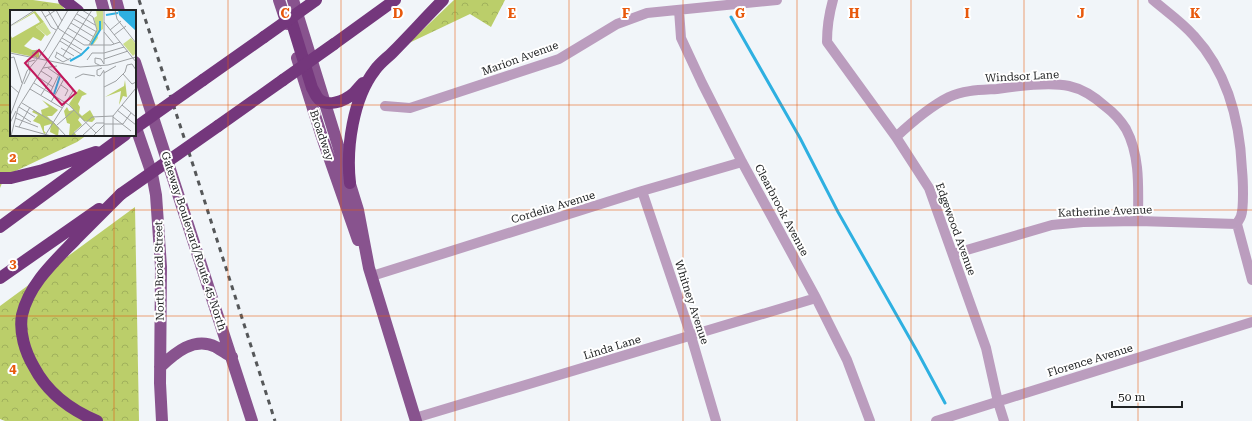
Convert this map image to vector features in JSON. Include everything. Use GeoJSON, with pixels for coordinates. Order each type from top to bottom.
{"type":"FeatureCollection","features":[{"type":"Feature","properties":{"kind":"highway"},"geometry":{"type":"LineString","coordinates":[[64,0],[77,10]]}},
{"type":"Feature","properties":{"kind":"highway"},"geometry":{"type":"LineString","coordinates":[[136,127],[316,0]]}},
{"type":"Feature","properties":{"kind":"highway"},"geometry":{"type":"LineString","coordinates":[[0,278],[395,0]]}},
{"type":"Feature","properties":{"kind":"highway"},"geometry":{"type":"LineString","coordinates":[[284,14],[292,23],[312,88],[317,96],[325,102],[337,102],[354,94],[375,69],[443,0]]}},
{"type":"Feature","properties":{"kind":"highway"},"geometry":{"type":"LineString","coordinates":[[350,183],[348,160],[355,115],[364,88],[375,69]]}},
{"type":"Feature","properties":{"kind":"highway"},"geometry":{"type":"LineString","coordinates":[[0,227],[124,136]]}},
{"type":"Feature","properties":{"kind":"highway"},"geometry":{"type":"LineString","coordinates":[[0,178],[11,178],[43,170],[110,146]]}},
{"type":"Feature","properties":{"kind":"highway"},"geometry":{"type":"LineString","coordinates":[[97,421],[74,409],[57,397],[43,381],[31,363],[25,346],[22,332],[22,316],[29,295],[41,278],[63,253],[121,194]]}},
{"type":"Feature","properties":{"kind":"main road"},"geometry":{"type":"LineString","coordinates":[[101,0],[104,10]]}},
{"type":"Feature","properties":{"kind":"main road"},"geometry":{"type":"LineString","coordinates":[[116,0],[119,10]]}},
{"type":"Feature","properties":{"kind":"main road","name":"Broadway"},"geometry":{"type":"LineString","coordinates":[[279,0],[321,134],[370,272],[416,419]]}},
{"type":"Feature","properties":{"kind":"main road","name":"Broadway"},"geometry":{"type":"LineString","coordinates":[[293,0],[358,210],[370,272]]}},
{"type":"Feature","properties":{"kind":"main road","name":"Gateway Boulevard/Route 45 North"},"geometry":{"type":"LineString","coordinates":[[136,65],[252,421]]}},
{"type":"Feature","properties":{"kind":"main road","name":"North Broad Street"},"geometry":{"type":"LineString","coordinates":[[136,128],[150,168],[156,195],[161,267],[160,383],[162,421]]}},
{"type":"Feature","properties":{"kind":"main road"},"geometry":{"type":"LineString","coordinates":[[160,367],[178,351],[194,344],[214,346],[232,357]]}},
{"type":"Feature","properties":{"kind":"street","name":"Marion Avenue"},"geometry":{"type":"LineString","coordinates":[[385,106],[410,108],[558,59],[591,39],[647,13],[777,0]]}},
{"type":"Feature","properties":{"kind":"street","name":"Edgewood Avenue"},"geometry":{"type":"LineString","coordinates":[[834,0],[828,24],[827,42],[896,137],[929,188],[954,254],[986,348],[998,402],[1004,421]]}},
{"type":"Feature","properties":{"kind":"street"},"geometry":{"type":"LineString","coordinates":[[1153,0],[1194,36],[1215,65],[1226,86],[1236,120],[1241,150],[1243,180],[1242,215],[1237,224],[1252,280]]}},
{"type":"Feature","properties":{"kind":"street","name":"Clearbrook Avenue"},"geometry":{"type":"LineString","coordinates":[[679,10],[681,38],[742,162],[816,298],[847,360],[870,421]]}},
{"type":"Feature","properties":{"kind":"street","name":"Windsor Lane"},"geometry":{"type":"LineString","coordinates":[[896,137],[930,108],[951,96],[962,93],[1021,86],[1063,86],[1080,90],[1101,102],[1110,110],[1125,128],[1130,139],[1136,162],[1138,221]]}},
{"type":"Feature","properties":{"kind":"street","name":"Cordelia Avenue"},"geometry":{"type":"LineString","coordinates":[[370,272],[742,162]]}},
{"type":"Feature","properties":{"kind":"street","name":"Whitney Avenue"},"geometry":{"type":"LineString","coordinates":[[642,191],[691,336],[716,421]]}},
{"type":"Feature","properties":{"kind":"street","name":"Katherine Avenue"},"geometry":{"type":"LineString","coordinates":[[954,254],[1052,225],[1083,222],[1138,221],[1237,224]]}},
{"type":"Feature","properties":{"kind":"street","name":"Linda Lane"},"geometry":{"type":"LineString","coordinates":[[416,419],[816,298]]}},
{"type":"Feature","properties":{"kind":"street","name":"Florence Avenue"},"geometry":{"type":"LineString","coordinates":[[936,421],[1252,322]]}},
{"type":"Feature","properties":{"kind":"green space"},"geometry":{"type":"Polygon","coordinates":[[[0,0],[33,0],[61,4],[65,10],[10,10],[10,136],[86,136],[77,142],[5,176],[0,188],[0,0]]]}},
{"type":"Feature","properties":{"kind":"green space"},"geometry":{"type":"Polygon","coordinates":[[[454,0],[505,0],[491,27],[470,14],[409,43],[454,0]]]}},
{"type":"Feature","properties":{"kind":"green space"},"geometry":{"type":"Polygon","coordinates":[[[135,207],[139,421],[5,421],[0,419],[0,306],[135,207]]]}},
{"type":"Feature","properties":{"kind":"waterway"},"geometry":{"type":"LineString","coordinates":[[731,17],[800,138],[838,212],[945,403]]}},
{"type":"Feature","properties":{"kind":"railway"},"geometry":{"type":"LineString","coordinates":[[139,0],[275,421]]}}]}
